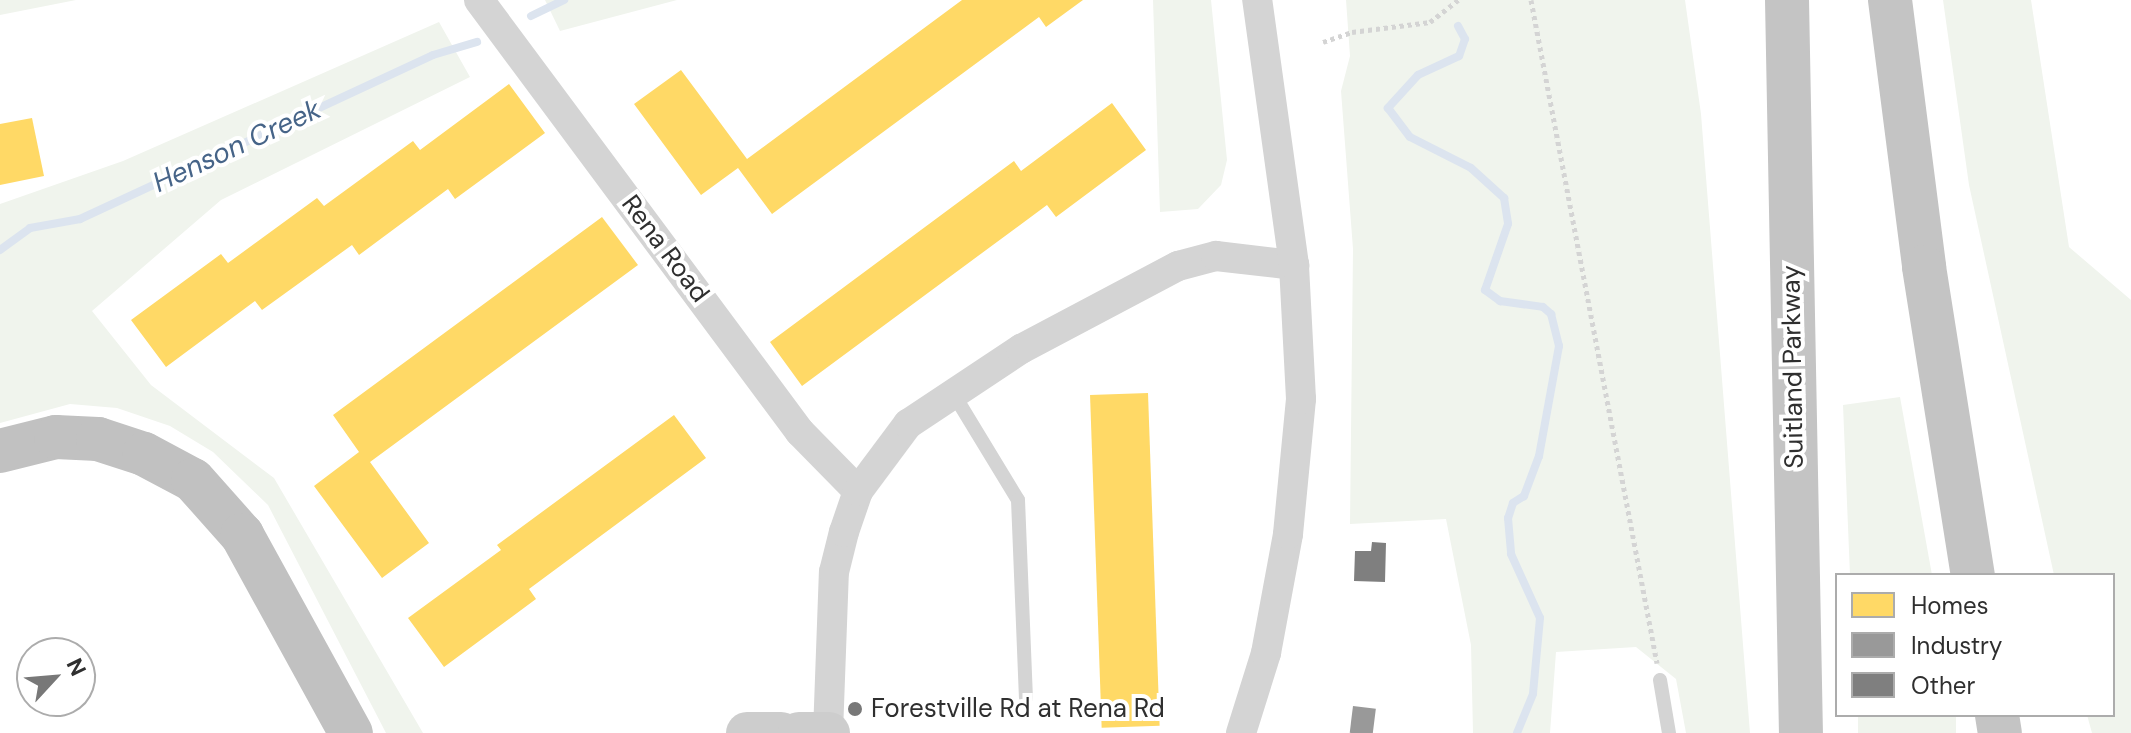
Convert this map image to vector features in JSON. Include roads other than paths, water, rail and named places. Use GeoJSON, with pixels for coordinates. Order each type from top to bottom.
{"type":"FeatureCollection","features":[{"type":"Feature","properties":{"kind":"highway","name":"Suitland Parkway"},"geometry":{"type":"LineString","coordinates":[[1787,0],[1801,733]]}},
{"type":"Feature","properties":{"kind":"highway"},"geometry":{"type":"LineString","coordinates":[[1890,0],[1924,267],[1973,573]]}},
{"type":"Feature","properties":{"kind":"highway"},"geometry":{"type":"LineString","coordinates":[[0,451],[56,437],[98,439],[144,454],[193,480],[242,535],[351,733]]}},
{"type":"Feature","properties":{"kind":"main road"},"geometry":{"type":"LineString","coordinates":[[747,733],[781,733]]}},
{"type":"Feature","properties":{"kind":"main road"},"geometry":{"type":"LineString","coordinates":[[799,733],[828,733]]}},
{"type":"Feature","properties":{"kind":"street","name":"Rena Road"},"geometry":{"type":"LineString","coordinates":[[479,0],[800,432],[858,491]]}},
{"type":"Feature","properties":{"kind":"street"},"geometry":{"type":"LineString","coordinates":[[1241,733],[1266,653],[1288,534],[1301,399],[1294,265],[1257,0]]}},
{"type":"Feature","properties":{"kind":"street"},"geometry":{"type":"LineString","coordinates":[[828,733],[834,572],[858,491],[908,424],[1021,349],[1178,266],[1216,256],[1294,265]]}},
{"type":"Feature","properties":{"kind":"lane"},"geometry":{"type":"LineString","coordinates":[[953,392],[1018,500],[1026,698]]}},
{"type":"Feature","properties":{"kind":"lane"},"geometry":{"type":"LineString","coordinates":[[1660,680],[1669,733]]}},
{"type":"Feature","properties":{"kind":"waterway","name":"Henson Creek"},"geometry":{"type":"LineString","coordinates":[[531,16],[564,0]]}},
{"type":"Feature","properties":{"kind":"waterway","name":"Henson Creek"},"geometry":{"type":"LineString","coordinates":[[1458,26],[1465,39],[1459,56],[1418,75],[1388,108],[1410,137],[1471,168],[1504,198],[1508,224],[1485,290],[1500,301],[1543,307],[1551,314],[1559,346],[1539,456],[1524,496],[1513,503],[1508,518],[1511,554],[1540,618],[1533,694],[1517,733]]}},
{"type":"Feature","properties":{"kind":"waterway","name":"Henson Creek"},"geometry":{"type":"LineString","coordinates":[[0,250],[30,228],[80,219],[433,55],[477,42]]}},
{"type":"Feature","properties":{"kind":"place","name":"Forestville Rd at Rena Rd"},"geometry":{"type":"Point","coordinates":[855,709]}}]}
